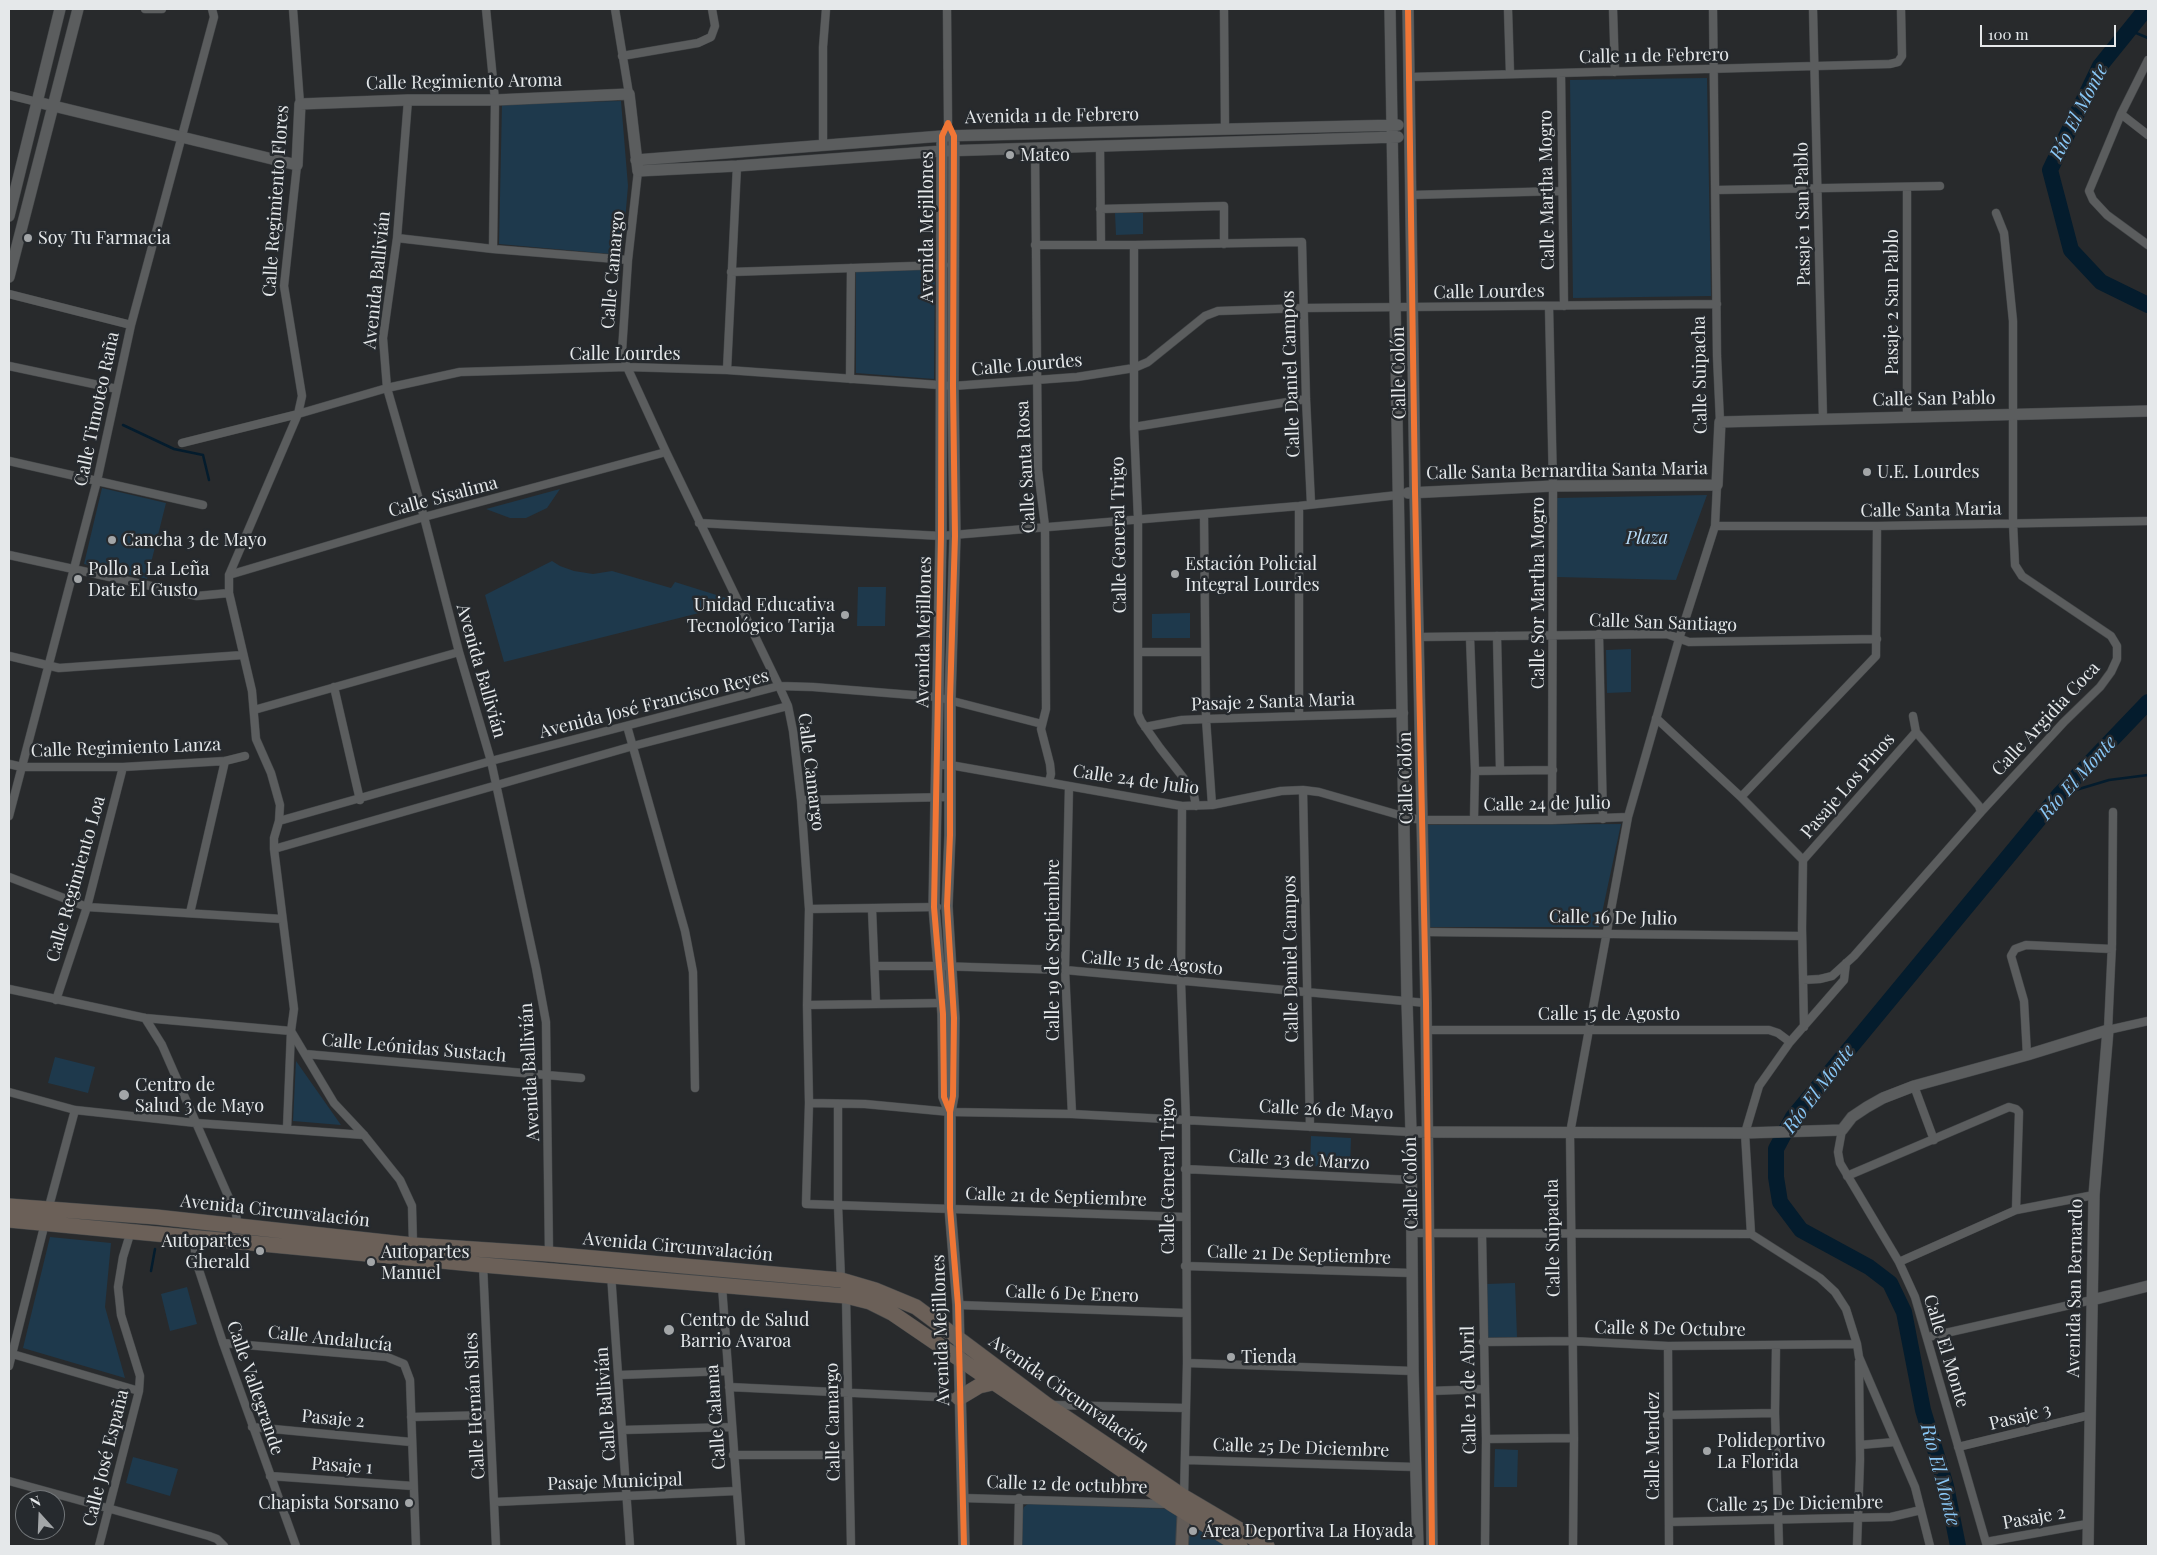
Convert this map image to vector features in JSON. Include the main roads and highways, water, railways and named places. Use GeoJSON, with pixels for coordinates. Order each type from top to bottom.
{"type":"FeatureCollection","features":[{"type":"Feature","properties":{"kind":"highway","name":"Avenida Circunvalación"},"geometry":{"type":"LineString","coordinates":[[9,1206],[46,1216],[130,1231],[195,1238],[238,1234],[413,1245],[549,1254],[841,1280],[875,1290],[916,1308],[959,1338],[1180,1504],[1240,1546]]}},
{"type":"Feature","properties":{"kind":"highway","name":"Avenida Circunvalación"},"geometry":{"type":"LineString","coordinates":[[9,1220],[46,1216],[156,1217],[174,1219],[238,1234],[483,1265],[846,1296],[870,1302],[892,1313],[959,1358],[992,1383],[1180,1504],[1267,1546]]}},
{"type":"Feature","properties":{"kind":"highway"},"geometry":{"type":"LineString","coordinates":[[959,1398],[979,1386],[992,1383]]}},
{"type":"Feature","properties":{"kind":"main road","name":"Calle General Trigo"},"geometry":{"type":"LineString","coordinates":[[1180,1504],[1182,1546]]}},
{"type":"Feature","properties":{"kind":"waterway","name":"Río El Monte"},"geometry":{"type":"LineString","coordinates":[[2146,9],[2100,66],[2050,170],[2071,250],[2101,282],[2148,305]]}},
{"type":"Feature","properties":{"kind":"waterway"},"geometry":{"type":"LineString","coordinates":[[2129,30],[2148,38]]}},
{"type":"Feature","properties":{"kind":"waterway"},"geometry":{"type":"LineString","coordinates":[[123,425],[174,449],[203,455],[209,480]]}},
{"type":"Feature","properties":{"kind":"waterway","name":"Río El Monte"},"geometry":{"type":"LineString","coordinates":[[1958,1546],[1946,1486],[1923,1410],[1904,1312],[1890,1283],[1869,1267],[1801,1230],[1780,1202],[1776,1177],[1776,1149],[1793,1117],[2059,795],[2148,702]]}},
{"type":"Feature","properties":{"kind":"waterway"},"geometry":{"type":"LineString","coordinates":[[2059,795],[2109,780],[2148,775]]}},
{"type":"Feature","properties":{"kind":"waterway"},"geometry":{"type":"LineString","coordinates":[[151,1271],[155,1249]]}},
{"type":"Feature","properties":{"kind":"place","name":"Mateo"},"geometry":{"type":"Point","coordinates":[1010,155]}},
{"type":"Feature","properties":{"kind":"place","name":"Soy Tu Farmacia"},"geometry":{"type":"Point","coordinates":[28,238]}},
{"type":"Feature","properties":{"kind":"place","name":"U.E. Lourdes"},"geometry":{"type":"Point","coordinates":[1867,472]}},
{"type":"Feature","properties":{"kind":"place","name":"Cancha 3 de Mayo"},"geometry":{"type":"Point","coordinates":[112,540]}},
{"type":"Feature","properties":{"kind":"place","name":"Estación Policial Integral Lourdes"},"geometry":{"type":"Point","coordinates":[1175,574]}},
{"type":"Feature","properties":{"kind":"place","name":"Pollo a La Leña Date El Gusto"},"geometry":{"type":"Point","coordinates":[78,579]}},
{"type":"Feature","properties":{"kind":"place","name":"Unidad Educativa Tecnológico Tarija"},"geometry":{"type":"Point","coordinates":[845,615]}},
{"type":"Feature","properties":{"kind":"place","name":"Centro de Salud 3 de Mayo"},"geometry":{"type":"Point","coordinates":[124,1095]}},
{"type":"Feature","properties":{"kind":"place","name":"Autopartes Gherald"},"geometry":{"type":"Point","coordinates":[260,1251]}},
{"type":"Feature","properties":{"kind":"place","name":"Autopartes Manuel"},"geometry":{"type":"Point","coordinates":[371,1262]}},
{"type":"Feature","properties":{"kind":"place","name":"Centro de Salud Barrio Avaroa"},"geometry":{"type":"Point","coordinates":[669,1330]}},
{"type":"Feature","properties":{"kind":"place","name":"Tienda"},"geometry":{"type":"Point","coordinates":[1231,1357]}},
{"type":"Feature","properties":{"kind":"place","name":"Polideportivo La Florida"},"geometry":{"type":"Point","coordinates":[1707,1451]}},
{"type":"Feature","properties":{"kind":"place","name":"Chapista Sorsano"},"geometry":{"type":"Point","coordinates":[409,1503]}},
{"type":"Feature","properties":{"kind":"place","name":"Área Deportiva La Hoyada"},"geometry":{"type":"Point","coordinates":[1193,1531]}},
{"type":"Feature","properties":{"kind":"park label","name":"Plaza"},"geometry":{"type":"Point","coordinates":[1647,538]}}]}
